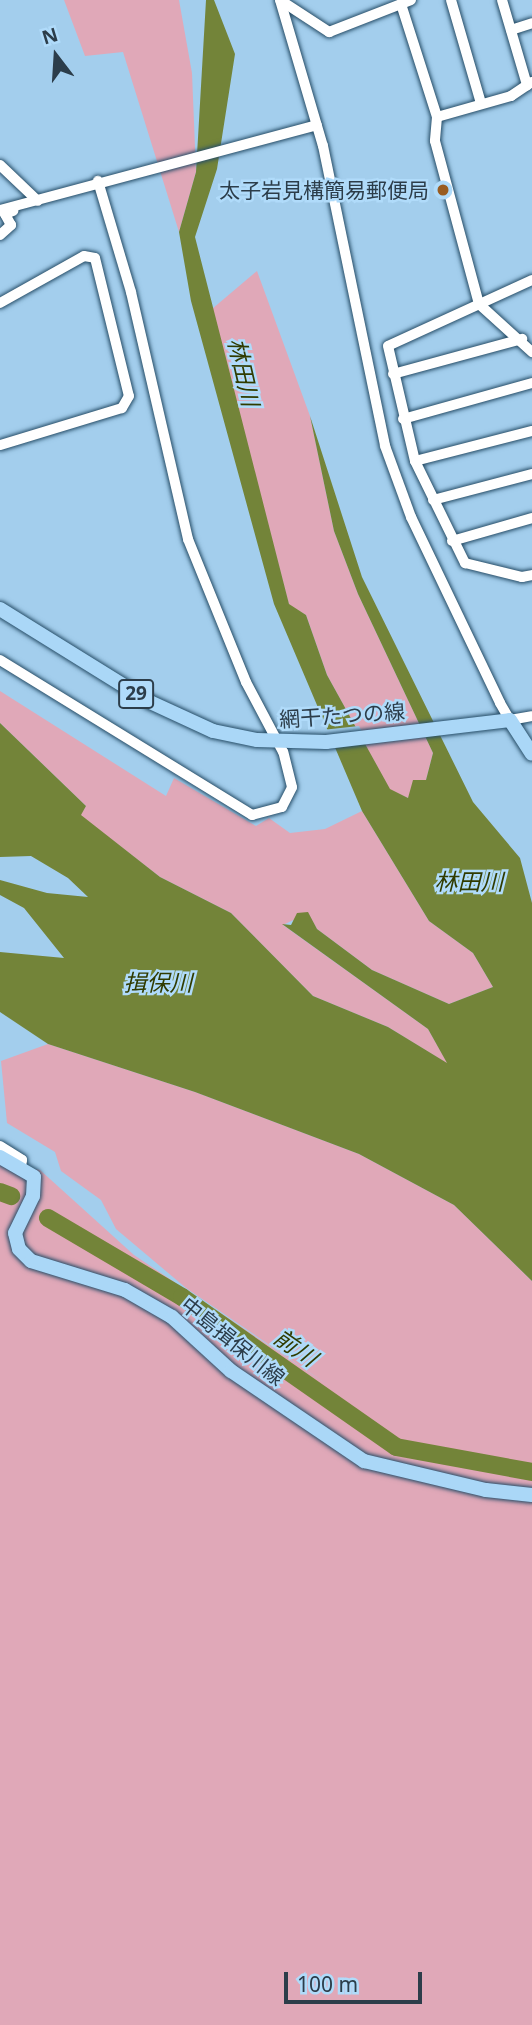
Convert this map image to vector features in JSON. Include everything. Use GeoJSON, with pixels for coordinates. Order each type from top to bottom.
{"type":"FeatureCollection","features":[{"type":"Feature","properties":{"kind":"main road","name":"網干たつの線"},"geometry":{"type":"LineString","coordinates":[[0,609],[150,702],[213,731],[282,742],[506,720]]}},
{"type":"Feature","properties":{"kind":"main road"},"geometry":{"type":"LineString","coordinates":[[506,720],[532,754]]}},
{"type":"Feature","properties":{"kind":"main road"},"geometry":{"type":"LineString","coordinates":[[0,1157],[20,1166]]}},
{"type":"Feature","properties":{"kind":"main road","name":"中島揖保川線"},"geometry":{"type":"LineString","coordinates":[[20,1166],[36,1183],[15,1233],[19,1249],[31,1261],[125,1290],[172,1317],[231,1371],[364,1461],[486,1490],[532,1495]]}},
{"type":"Feature","properties":{"kind":"street"},"geometry":{"type":"LineString","coordinates":[[280,0],[329,32],[406,2],[437,117],[435,141],[480,304],[522,339],[532,352]]}},
{"type":"Feature","properties":{"kind":"street"},"geometry":{"type":"LineString","coordinates":[[280,0],[317,125],[386,446],[417,529],[506,720],[532,716]]}},
{"type":"Feature","properties":{"kind":"street"},"geometry":{"type":"LineString","coordinates":[[451,0],[481,103]]}},
{"type":"Feature","properties":{"kind":"street"},"geometry":{"type":"LineString","coordinates":[[437,117],[511,96],[529,84],[502,0]]}},
{"type":"Feature","properties":{"kind":"street"},"geometry":{"type":"LineString","coordinates":[[511,30],[532,23]]}},
{"type":"Feature","properties":{"kind":"street"},"geometry":{"type":"LineString","coordinates":[[0,235],[11,225],[5,214],[37,202],[98,181],[317,125]]}},
{"type":"Feature","properties":{"kind":"street"},"geometry":{"type":"LineString","coordinates":[[0,165],[37,202]]}},
{"type":"Feature","properties":{"kind":"street"},"geometry":{"type":"LineString","coordinates":[[0,660],[252,815],[268,815],[282,807],[292,787],[282,742],[246,682],[188,540],[131,292],[98,181]]}},
{"type":"Feature","properties":{"kind":"street"},"geometry":{"type":"LineString","coordinates":[[0,210],[37,202]]}},
{"type":"Feature","properties":{"kind":"street"},"geometry":{"type":"LineString","coordinates":[[0,303],[84,256],[95,258],[129,396],[122,408],[0,444]]}},
{"type":"Feature","properties":{"kind":"street"},"geometry":{"type":"LineString","coordinates":[[532,280],[388,346],[415,461],[465,563],[522,578],[532,575]]}},
{"type":"Feature","properties":{"kind":"street"},"geometry":{"type":"LineString","coordinates":[[393,374],[522,339]]}},
{"type":"Feature","properties":{"kind":"street"},"geometry":{"type":"LineString","coordinates":[[403,419],[532,383]]}},
{"type":"Feature","properties":{"kind":"street"},"geometry":{"type":"LineString","coordinates":[[415,461],[532,431]]}},
{"type":"Feature","properties":{"kind":"street"},"geometry":{"type":"LineString","coordinates":[[433,500],[532,474]]}},
{"type":"Feature","properties":{"kind":"street"},"geometry":{"type":"LineString","coordinates":[[452,541],[532,518]]}},
{"type":"Feature","properties":{"kind":"street"},"geometry":{"type":"LineString","coordinates":[[0,1146],[22,1160],[20,1166]]}},
{"type":"Feature","properties":{"kind":"shaded area"},"geometry":{"type":"Polygon","coordinates":[[[64,0],[179,0],[192,73],[196,172],[179,232],[123,52],[85,56],[64,0]]]}},
{"type":"Feature","properties":{"kind":"shaded area"},"geometry":{"type":"Polygon","coordinates":[[[257,271],[310,416],[334,531],[358,594],[433,753],[426,780],[408,798],[390,790],[327,675],[306,615],[289,605],[212,309],[257,271]]]}},
{"type":"Feature","properties":{"kind":"shaded area"},"geometry":{"type":"Polygon","coordinates":[[[0,691],[166,796],[174,778],[256,826],[269,818],[290,833],[325,829],[362,811],[429,921],[473,953],[493,987],[449,1004],[372,970],[317,929],[308,913],[283,925],[428,1029],[448,1064],[388,1027],[313,996],[231,913],[160,877],[80,815],[86,806],[0,723],[0,691]]]}},
{"type":"Feature","properties":{"kind":"shaded area"},"geometry":{"type":"Polygon","coordinates":[[[48,1044],[195,1092],[359,1154],[454,1205],[532,1281],[532,2025],[0,2025],[0,1162],[40,1170],[134,1255],[331,1387],[186,1288],[116,1229],[101,1200],[61,1171],[55,1152],[7,1123],[1,1061],[48,1044]]]}},
{"type":"Feature","properties":{"kind":"water","name":"揖保川"},"geometry":{"type":"Polygon","coordinates":[[[206,0],[214,0],[235,54],[217,169],[195,237],[289,604],[306,615],[327,675],[390,789],[408,798],[413,780],[426,780],[433,753],[358,594],[334,531],[310,416],[362,577],[473,802],[520,858],[532,903],[532,1281],[454,1205],[359,1154],[195,1092],[48,1044],[0,1012],[0,952],[64,958],[24,908],[0,895],[0,880],[47,893],[88,897],[68,878],[31,856],[0,857],[0,723],[86,806],[81,815],[160,877],[231,913],[313,996],[388,1027],[447,1063],[428,1029],[282,924],[291,925],[297,913],[308,912],[317,929],[372,970],[449,1004],[493,987],[473,953],[429,921],[362,811],[274,604],[191,301],[179,232],[196,172],[206,0]]]}},
{"type":"Feature","properties":{"kind":"pier"},"geometry":{"type":"Polygon","coordinates":[[[359,726],[367,741],[328,745],[322,730],[359,726]]]}},
{"type":"Feature","properties":{"kind":"waterway","name":"前川"},"geometry":{"type":"LineString","coordinates":[[0,1192],[11,1196]]}},
{"type":"Feature","properties":{"kind":"waterway","name":"前川"},"geometry":{"type":"LineString","coordinates":[[48,1218],[182,1297],[396,1447],[532,1472]]}},
{"type":"Feature","properties":{"kind":"place","name":"太子岩見構簡易郵便局"},"geometry":{"type":"Point","coordinates":[443,190]}},
{"type":"Feature","properties":{"kind":"water label","name":"林田川"},"geometry":{"type":"Point","coordinates":[244,372]}},
{"type":"Feature","properties":{"kind":"water label","name":"林田川"},"geometry":{"type":"Point","coordinates":[469,881]}}]}
